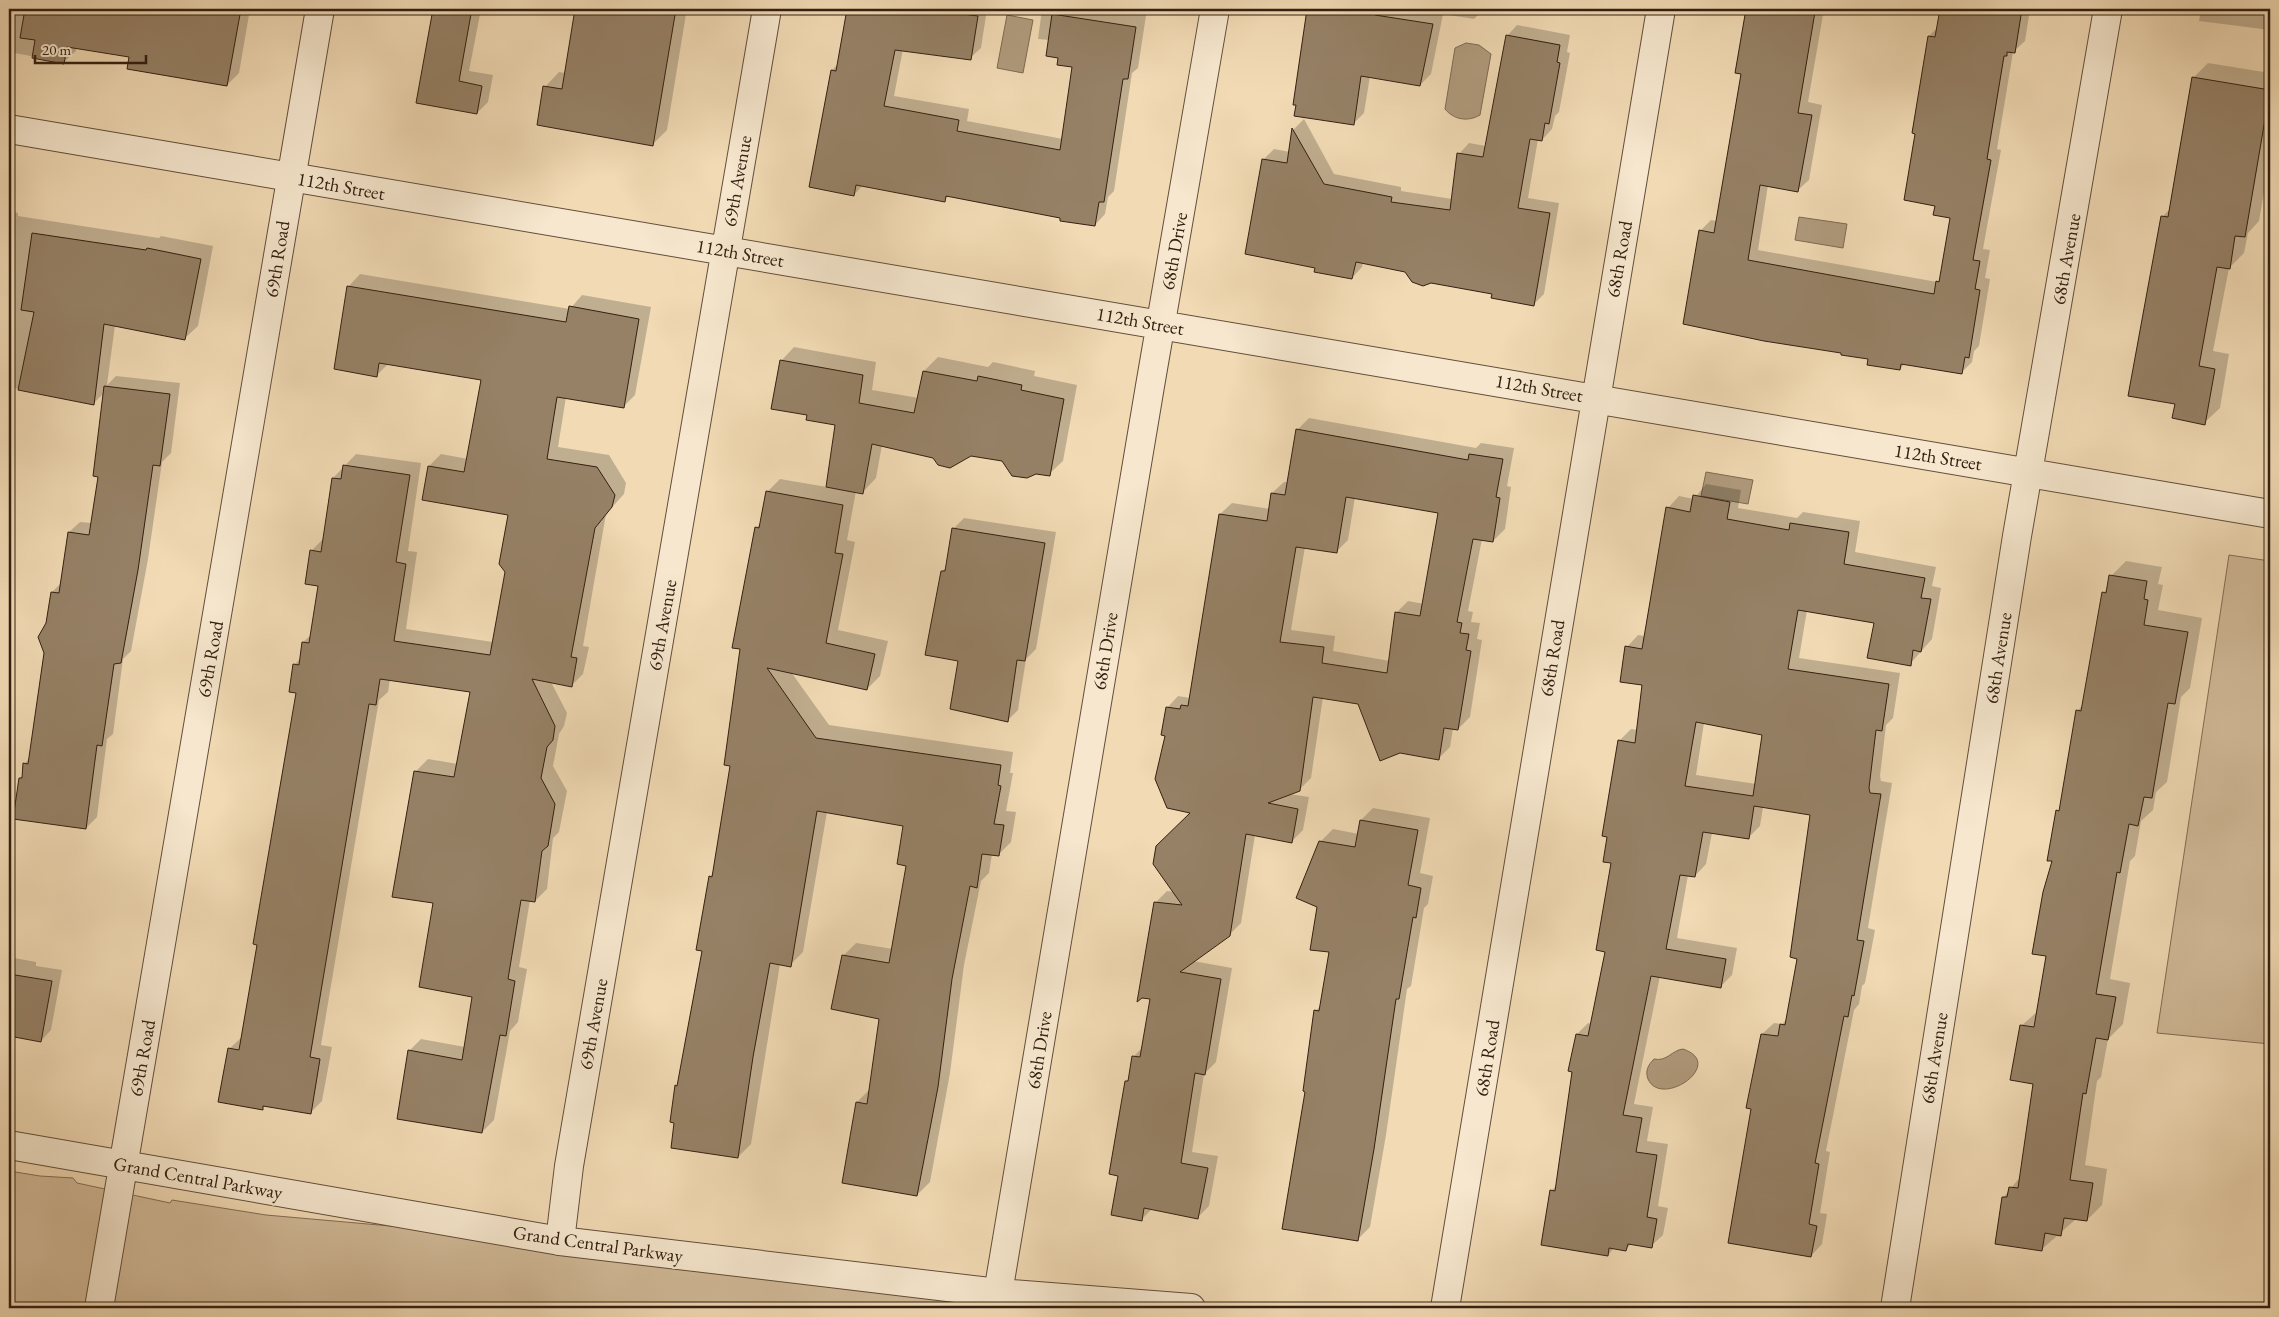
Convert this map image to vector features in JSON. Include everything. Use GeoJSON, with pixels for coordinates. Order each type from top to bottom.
{"type":"FeatureCollection","features":[{"type":"Feature","properties":{"kind":"street","name":"69th Road"},"geometry":{"type":"LineString","coordinates":[[99,1308],[320,9]]}},
{"type":"Feature","properties":{"kind":"street","name":"69th Avenue"},"geometry":{"type":"LineString","coordinates":[[560,1242],[571,1157],[767,9]]}},
{"type":"Feature","properties":{"kind":"street","name":"68th Drive"},"geometry":{"type":"LineString","coordinates":[[998,1293],[1215,9]]}},
{"type":"Feature","properties":{"kind":"street","name":"68th Road"},"geometry":{"type":"LineString","coordinates":[[1445,1308],[1661,9]]}},
{"type":"Feature","properties":{"kind":"street","name":"68th Avenue"},"geometry":{"type":"LineString","coordinates":[[1895,1308],[2016,546],[2108,9]]}},
{"type":"Feature","properties":{"kind":"street","name":"112th Street"},"geometry":{"type":"LineString","coordinates":[[9,129],[2270,514]]}},
{"type":"Feature","properties":{"kind":"street","name":"Grand Central Parkway"},"geometry":{"type":"LineString","coordinates":[[9,1145],[560,1242],[998,1293],[1192,1308]]}},
{"type":"Feature","properties":{"kind":"shaded area"},"geometry":{"type":"Polygon","coordinates":[[[1007,15],[1033,20],[1023,73],[997,68],[1007,15]]]}},
{"type":"Feature","properties":{"kind":"shaded area"},"geometry":{"type":"Polygon","coordinates":[[[1466,43],[1479,45],[1491,54],[1480,115],[1471,119],[1461,119],[1453,116],[1445,109],[1455,48],[1466,43]]]}},
{"type":"Feature","properties":{"kind":"shaded area"},"geometry":{"type":"Polygon","coordinates":[[[1799,217],[1847,224],[1843,248],[1795,240],[1799,217]]]}},
{"type":"Feature","properties":{"kind":"shaded area"},"geometry":{"type":"Polygon","coordinates":[[[1706,472],[1753,480],[1748,504],[1701,496],[1706,472]]]}},
{"type":"Feature","properties":{"kind":"shaded area"},"geometry":{"type":"Polygon","coordinates":[[[2229,555],[2270,561],[2270,1044],[2157,1033],[2229,555]]]}},
{"type":"Feature","properties":{"kind":"shaded area"},"geometry":{"type":"Polygon","coordinates":[[[1683,1049],[1695,1056],[1698,1064],[1695,1073],[1687,1081],[1676,1087],[1665,1089],[1655,1087],[1647,1076],[1650,1064],[1654,1059],[1662,1059],[1683,1049]]]}},
{"type":"Feature","properties":{"kind":"shaded area"},"geometry":{"type":"Polygon","coordinates":[[[9,1171],[40,1176],[73,1178],[77,1183],[170,1203],[172,1200],[266,1215],[560,1241],[1191,1308],[9,1308],[9,1171]]]}},
{"type":"Feature","properties":{"kind":"building"},"geometry":{"type":"Polygon","coordinates":[[[25,9],[241,9],[227,86],[127,69],[129,57],[67,47],[64,64],[32,58],[35,40],[20,38],[25,9]]]}},
{"type":"Feature","properties":{"kind":"building"},"geometry":{"type":"Polygon","coordinates":[[[433,9],[471,14],[459,81],[482,86],[477,114],[416,103],[433,9]]]}},
{"type":"Feature","properties":{"kind":"building"},"geometry":{"type":"Polygon","coordinates":[[[575,9],[676,9],[653,146],[537,125],[543,86],[562,89],[575,9]]]}},
{"type":"Feature","properties":{"kind":"building"},"geometry":{"type":"Polygon","coordinates":[[[847,9],[948,9],[947,12],[978,16],[971,60],[895,50],[884,106],[959,120],[957,131],[1060,150],[1072,67],[1057,65],[1058,58],[1046,56],[1052,14],[1136,27],[1128,79],[1123,79],[1104,202],[1099,202],[1095,226],[1060,221],[1060,218],[946,196],[945,202],[856,185],[854,196],[809,187],[831,70],[836,71],[847,9]]]}},
{"type":"Feature","properties":{"kind":"building"},"geometry":{"type":"Polygon","coordinates":[[[1307,9],[1375,9],[1375,15],[1433,24],[1420,86],[1361,76],[1354,125],[1294,116],[1296,105],[1293,105],[1307,9]]]}},
{"type":"Feature","properties":{"kind":"building"},"geometry":{"type":"Polygon","coordinates":[[[1746,9],[1799,9],[1815,12],[1798,113],[1812,115],[1798,192],[1760,185],[1748,260],[1934,294],[1936,281],[1939,282],[1950,218],[1933,215],[1935,206],[1904,200],[1915,134],[1912,133],[1928,36],[1935,37],[1940,9],[2022,9],[2015,53],[2007,52],[2007,56],[2004,56],[1987,159],[1991,160],[1973,260],[1980,261],[1975,289],[1980,290],[1969,358],[1965,357],[1962,374],[1901,364],[1900,370],[1867,365],[1868,359],[1764,341],[1683,324],[1699,230],[1714,233],[1741,74],[1735,73],[1746,9]]]}},
{"type":"Feature","properties":{"kind":"building"},"geometry":{"type":"Polygon","coordinates":[[[1506,35],[1560,45],[1557,62],[1560,63],[1549,124],[1545,123],[1542,141],[1530,139],[1518,208],[1550,213],[1534,306],[1491,298],[1492,294],[1431,283],[1423,286],[1412,282],[1405,272],[1356,262],[1352,279],[1314,272],[1315,268],[1245,254],[1262,159],[1287,163],[1292,128],[1324,184],[1392,197],[1391,202],[1450,210],[1457,153],[1483,157],[1506,35]]]}},
{"type":"Feature","properties":{"kind":"building"},"geometry":{"type":"Polygon","coordinates":[[[2192,77],[2270,90],[2245,237],[2235,236],[2230,269],[2217,267],[2199,366],[2215,369],[2205,425],[2172,418],[2175,404],[2128,396],[2161,216],[2168,217],[2192,77]]]}},
{"type":"Feature","properties":{"kind":"building"},"geometry":{"type":"Polygon","coordinates":[[[32,233],[146,250],[147,248],[201,259],[185,340],[104,324],[94,405],[18,390],[34,312],[21,310],[32,233]]]}},
{"type":"Feature","properties":{"kind":"building"},"geometry":{"type":"Polygon","coordinates":[[[347,286],[566,322],[569,306],[639,319],[624,408],[557,397],[547,459],[597,467],[615,495],[612,507],[595,528],[571,657],[577,658],[572,687],[532,679],[555,726],[553,740],[547,747],[541,778],[555,804],[548,846],[542,851],[535,902],[521,900],[508,979],[515,981],[506,1036],[500,1035],[482,1133],[397,1119],[408,1050],[462,1060],[472,997],[419,987],[433,903],[392,897],[414,771],[454,777],[470,692],[380,679],[376,705],[369,704],[310,1057],[320,1059],[311,1114],[263,1106],[263,1110],[218,1102],[228,1048],[239,1050],[257,945],[253,944],[296,693],[289,692],[293,664],[299,665],[302,642],[309,643],[318,586],[305,584],[310,550],[321,552],[332,478],[341,479],[343,465],[410,475],[396,562],[406,564],[394,641],[490,655],[505,572],[499,564],[508,515],[422,500],[428,466],[464,472],[481,380],[379,363],[377,377],[334,369],[347,286]]]}},
{"type":"Feature","properties":{"kind":"building"},"geometry":{"type":"Polygon","coordinates":[[[780,360],[863,375],[859,403],[914,413],[923,371],[977,381],[978,376],[1022,385],[1021,390],[1064,399],[1050,476],[1036,474],[1027,478],[1012,476],[1002,461],[971,456],[950,468],[938,465],[933,458],[872,444],[863,494],[826,487],[835,425],[806,420],[807,415],[771,409],[780,360]]]}},
{"type":"Feature","properties":{"kind":"building"},"geometry":{"type":"Polygon","coordinates":[[[104,386],[170,394],[160,466],[153,465],[138,570],[121,663],[114,664],[102,746],[97,745],[86,829],[13,819],[19,778],[22,778],[23,763],[28,764],[44,653],[38,637],[46,623],[51,592],[59,593],[68,532],[89,535],[98,477],[93,476],[104,386]]]}},
{"type":"Feature","properties":{"kind":"building"},"geometry":{"type":"Polygon","coordinates":[[[1296,429],[1468,460],[1469,454],[1503,459],[1496,497],[1500,498],[1493,542],[1473,539],[1457,622],[1462,623],[1460,633],[1469,634],[1466,650],[1471,651],[1458,730],[1444,728],[1439,760],[1400,753],[1380,761],[1358,704],[1313,697],[1300,791],[1268,803],[1298,809],[1292,843],[1246,834],[1230,936],[1180,972],[1221,979],[1205,1075],[1195,1073],[1181,1163],[1208,1168],[1198,1219],[1144,1208],[1142,1221],[1111,1215],[1118,1176],[1109,1174],[1125,1081],[1128,1081],[1132,1056],[1140,1057],[1150,999],[1142,998],[1137,1002],[1154,902],[1182,905],[1153,864],[1156,846],[1190,813],[1167,808],[1155,779],[1165,736],[1161,735],[1166,707],[1180,709],[1181,705],[1188,706],[1219,514],[1267,521],[1271,493],[1285,495],[1296,429]],[[1346,497],[1337,553],[1296,547],[1280,642],[1324,647],[1322,663],[1387,673],[1395,612],[1420,616],[1438,513],[1346,497]]]}},
{"type":"Feature","properties":{"kind":"building"},"geometry":{"type":"Polygon","coordinates":[[[766,491],[843,505],[835,553],[843,554],[826,643],[875,654],[867,690],[767,668],[816,738],[1001,765],[998,785],[1001,786],[994,824],[1004,825],[999,856],[982,854],[977,888],[970,886],[952,979],[938,1087],[917,1196],[842,1183],[856,1102],[867,1104],[879,1019],[831,1009],[842,955],[889,963],[906,866],[897,864],[903,826],[817,811],[791,967],[770,963],[753,1057],[738,1158],[671,1148],[674,1123],[670,1122],[675,1085],[677,1086],[702,951],[696,950],[709,876],[712,877],[730,766],[724,765],[740,649],[732,648],[755,527],[759,528],[766,491]]]}},
{"type":"Feature","properties":{"kind":"building"},"geometry":{"type":"Polygon","coordinates":[[[1693,495],[1730,502],[1727,519],[1789,530],[1790,523],[1849,532],[1844,564],[1925,578],[1921,598],[1931,599],[1921,652],[1913,650],[1911,666],[1867,658],[1874,623],[1798,610],[1788,669],[1889,684],[1882,731],[1876,730],[1869,788],[1870,793],[1881,794],[1857,940],[1864,941],[1854,996],[1852,995],[1848,1017],[1844,1016],[1815,1163],[1819,1164],[1809,1224],[1817,1226],[1811,1257],[1728,1243],[1751,1109],[1746,1108],[1761,1034],[1778,1036],[1780,1024],[1785,1025],[1797,959],[1790,957],[1810,815],[1754,806],[1749,839],[1703,832],[1695,877],[1680,875],[1666,949],[1726,959],[1721,988],[1651,976],[1623,1115],[1642,1118],[1636,1152],[1657,1155],[1647,1217],[1657,1219],[1652,1248],[1628,1244],[1626,1251],[1609,1248],[1608,1256],[1541,1245],[1550,1190],[1555,1191],[1572,1072],[1568,1071],[1576,1034],[1588,1036],[1605,952],[1596,950],[1611,863],[1603,862],[1607,837],[1602,836],[1618,740],[1635,743],[1642,685],[1620,682],[1625,646],[1642,649],[1666,507],[1690,512],[1693,495]],[[1696,722],[1685,786],[1753,796],[1762,735],[1696,722]]]}},
{"type":"Feature","properties":{"kind":"building"},"geometry":{"type":"Polygon","coordinates":[[[952,528],[1045,543],[1025,661],[1017,660],[1008,722],[950,709],[958,661],[925,655],[941,571],[945,571],[952,528]]]}},
{"type":"Feature","properties":{"kind":"building"},"geometry":{"type":"Polygon","coordinates":[[[2109,575],[2147,581],[2144,599],[2148,600],[2144,625],[2188,632],[2175,704],[2168,703],[2152,798],[2144,797],[2138,826],[2129,824],[2120,873],[2117,872],[2096,994],[2116,997],[2108,1040],[2096,1038],[2086,1094],[2083,1093],[2070,1180],[2093,1183],[2087,1221],[2064,1218],[2061,1236],[2045,1233],[2042,1251],[1995,1244],[2002,1197],[2007,1197],[2009,1187],[2018,1188],[2033,1084],[2010,1080],[2020,1025],[2034,1027],[2046,956],[2032,954],[2043,892],[2052,861],[2047,861],[2056,810],[2059,811],[2076,710],[2081,711],[2102,592],[2106,593],[2109,575]]]}},
{"type":"Feature","properties":{"kind":"building"},"geometry":{"type":"Polygon","coordinates":[[[1360,820],[1418,830],[1408,885],[1421,888],[1416,918],[1413,917],[1399,999],[1396,999],[1374,1149],[1358,1241],[1282,1229],[1305,1092],[1303,1091],[1314,1010],[1319,1011],[1329,952],[1310,950],[1317,907],[1296,898],[1319,841],[1355,847],[1360,820]]]}},
{"type":"Feature","properties":{"kind":"building"},"geometry":{"type":"Polygon","coordinates":[[[9,974],[52,981],[41,1042],[9,1036],[9,974]]]}}]}
